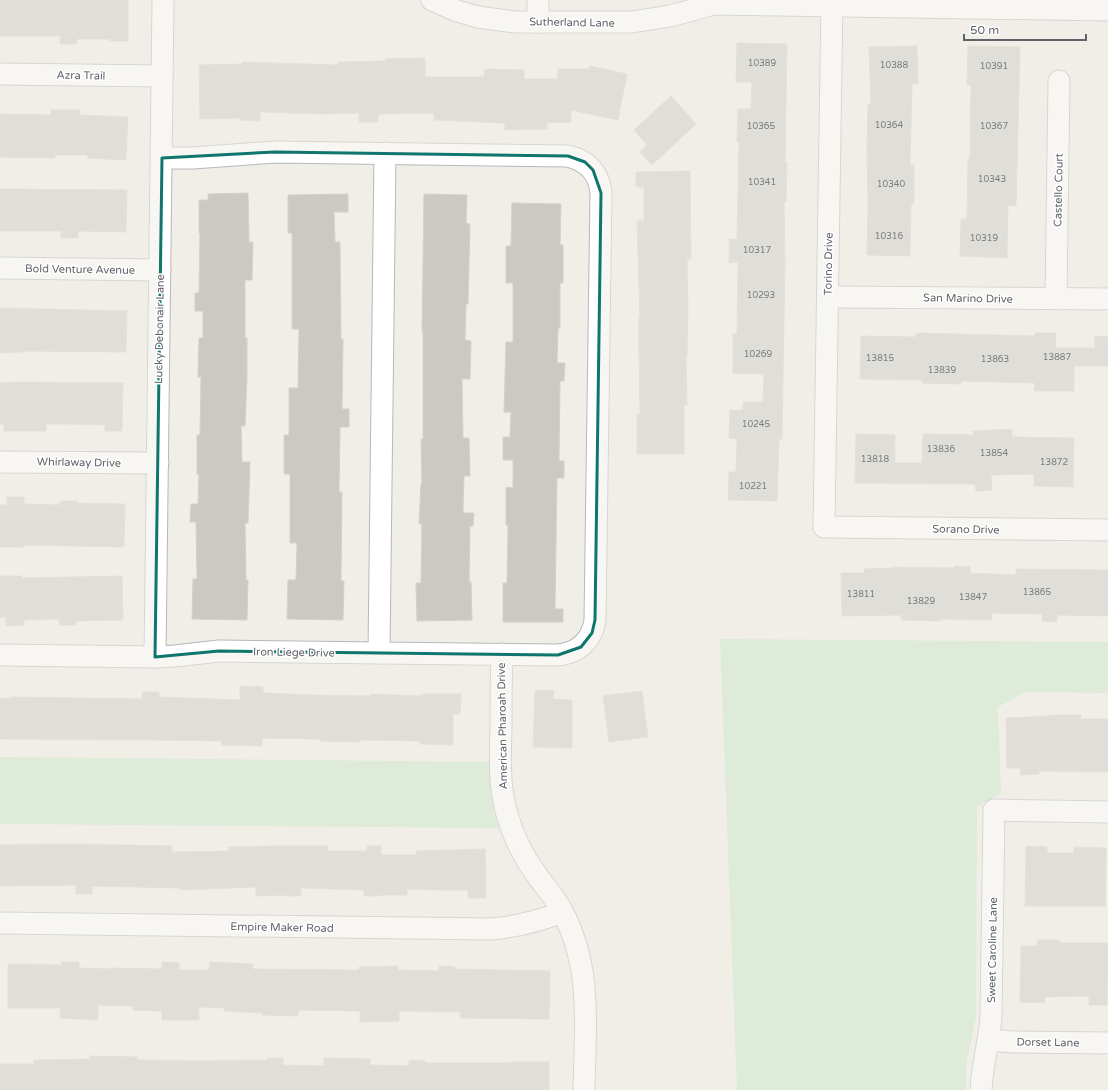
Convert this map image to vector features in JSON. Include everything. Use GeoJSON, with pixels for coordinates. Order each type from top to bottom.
{"type":"FeatureCollection","features":[{"type":"Feature","properties":{"kind":"street","name":"Lucky Debonair Lane"},"geometry":{"type":"LineString","coordinates":[[155,657],[163,0]]}},
{"type":"Feature","properties":{"kind":"street","name":"Sutherland Lane"},"geometry":{"type":"LineString","coordinates":[[432,0],[457,11],[486,18],[502,21],[538,22],[632,22],[670,16],[707,2],[1075,5],[1108,10]]}},
{"type":"Feature","properties":{"kind":"street"},"geometry":{"type":"LineString","coordinates":[[538,0],[538,22]]}},
{"type":"Feature","properties":{"kind":"street","name":"Torino Drive"},"geometry":{"type":"LineString","coordinates":[[824,527],[832,3]]}},
{"type":"Feature","properties":{"kind":"street","name":"Azra Trail"},"geometry":{"type":"LineString","coordinates":[[0,74],[162,76]]}},
{"type":"Feature","properties":{"kind":"street","name":"Castello Court"},"geometry":{"type":"LineString","coordinates":[[1056,299],[1059,81]]}},
{"type":"Feature","properties":{"kind":"street"},"geometry":{"type":"LineString","coordinates":[[162,158],[225,156],[275,152],[385,153],[379,653]]}},
{"type":"Feature","properties":{"kind":"street","name":"Iron Liege Drive"},"geometry":{"type":"LineString","coordinates":[[0,655],[155,657],[219,651],[564,654],[575,651],[586,643],[593,631],[595,620],[600,193],[598,178],[585,162],[568,156],[385,153]]}},
{"type":"Feature","properties":{"kind":"street","name":"Bold Venture Avenue"},"geometry":{"type":"LineString","coordinates":[[0,268],[160,270]]}},
{"type":"Feature","properties":{"kind":"street","name":"San Marino Drive"},"geometry":{"type":"LineString","coordinates":[[828,297],[1108,299]]}},
{"type":"Feature","properties":{"kind":"street","name":"Whirlaway Drive"},"geometry":{"type":"LineString","coordinates":[[0,462],[158,463]]}},
{"type":"Feature","properties":{"kind":"street","name":"Sorano Drive"},"geometry":{"type":"LineString","coordinates":[[824,527],[1108,530]]}},
{"type":"Feature","properties":{"kind":"street","name":"American Pharoah Drive"},"geometry":{"type":"LineString","coordinates":[[502,654],[500,767],[502,793],[515,838],[525,857],[562,912],[577,946],[584,977],[584,1090]]}},
{"type":"Feature","properties":{"kind":"street","name":"Sweet Caroline Lane"},"geometry":{"type":"LineString","coordinates":[[981,1090],[991,1017],[994,810],[1108,812]]}},
{"type":"Feature","properties":{"kind":"street","name":"Empire Maker Road"},"geometry":{"type":"LineString","coordinates":[[0,923],[491,929],[522,925],[543,920],[562,912]]}},
{"type":"Feature","properties":{"kind":"street","name":"Dorset Lane"},"geometry":{"type":"LineString","coordinates":[[988,1040],[1013,1042],[1108,1043]]}},
{"type":"Feature","properties":{"kind":"highlighted area"},"geometry":{"type":"Polygon","coordinates":[[[275,152],[568,156],[585,162],[593,170],[601,193],[595,620],[592,633],[581,647],[558,655],[219,651],[155,657],[162,158],[275,152]]]}},
{"type":"Feature","properties":{"kind":"green space"},"geometry":{"type":"Polygon","coordinates":[[[720,639],[1108,642],[1108,693],[1025,692],[998,707],[1001,794],[977,806],[976,1017],[966,1064],[966,1090],[737,1090],[720,639]]]}},
{"type":"Feature","properties":{"kind":"green space"},"geometry":{"type":"Polygon","coordinates":[[[0,757],[489,762],[494,813],[499,828],[0,824],[0,757]]]}},
{"type":"Feature","properties":{"kind":"building"},"geometry":{"type":"Polygon","coordinates":[[[0,0],[128,0],[128,41],[110,41],[110,39],[77,39],[77,44],[60,44],[60,36],[0,36],[0,0]]]}},
{"type":"Feature","properties":{"kind":"building"},"geometry":{"type":"Polygon","coordinates":[[[737,43],[787,44],[785,162],[787,162],[786,202],[784,202],[785,261],[782,439],[779,439],[777,501],[728,500],[729,472],[736,472],[737,439],[729,438],[730,410],[743,410],[743,402],[763,402],[764,374],[733,373],[733,333],[737,334],[738,262],[729,263],[729,239],[737,239],[739,142],[737,142],[738,109],[751,109],[752,82],[736,82],[737,43]]]}},
{"type":"Feature","properties":{"kind":"building"},"geometry":{"type":"Polygon","coordinates":[[[917,46],[918,84],[912,84],[910,165],[914,165],[914,204],[911,204],[910,256],[867,255],[868,104],[871,104],[869,47],[917,46]]]}},
{"type":"Feature","properties":{"kind":"building"},"geometry":{"type":"Polygon","coordinates":[[[968,46],[1020,47],[1016,206],[1008,205],[1007,258],[960,256],[961,219],[967,219],[968,159],[970,159],[971,85],[967,85],[968,46]]]}},
{"type":"Feature","properties":{"kind":"building"},"geometry":{"type":"Polygon","coordinates":[[[425,58],[425,77],[484,77],[485,69],[524,70],[524,79],[558,79],[558,69],[589,69],[590,66],[627,74],[618,120],[571,110],[571,122],[547,123],[547,129],[505,130],[505,123],[434,120],[434,113],[378,114],[378,122],[359,122],[359,113],[323,114],[260,112],[260,121],[240,120],[240,118],[200,119],[199,65],[242,64],[242,62],[338,65],[338,62],[386,61],[385,59],[425,58]]]}},
{"type":"Feature","properties":{"kind":"building"},"geometry":{"type":"Polygon","coordinates":[[[671,96],[696,124],[652,165],[640,152],[647,145],[634,130],[671,96]]]}},
{"type":"Feature","properties":{"kind":"building"},"geometry":{"type":"Polygon","coordinates":[[[51,110],[80,110],[80,115],[128,117],[126,160],[87,158],[88,155],[55,155],[55,158],[0,157],[0,114],[51,115],[51,110]]]}},
{"type":"Feature","properties":{"kind":"building"},"geometry":{"type":"Polygon","coordinates":[[[690,171],[691,259],[687,259],[687,405],[684,405],[684,454],[637,454],[637,414],[640,414],[640,317],[637,221],[644,221],[644,187],[636,187],[636,172],[690,171]]]}},
{"type":"Feature","properties":{"kind":"building"},"geometry":{"type":"Polygon","coordinates":[[[0,189],[127,190],[126,232],[78,231],[78,238],[61,238],[61,231],[0,231],[0,189]]]}},
{"type":"Feature","properties":{"kind":"building"},"geometry":{"type":"Polygon","coordinates":[[[248,193],[249,242],[253,242],[252,280],[245,280],[247,377],[245,426],[241,426],[242,462],[250,462],[248,523],[245,523],[246,580],[248,580],[247,620],[192,619],[193,579],[197,579],[196,522],[190,522],[191,504],[198,504],[199,474],[197,474],[197,435],[200,435],[201,377],[198,377],[199,338],[203,338],[203,311],[195,311],[195,293],[199,293],[199,200],[208,200],[208,194],[248,193]]]}},
{"type":"Feature","properties":{"kind":"building"},"geometry":{"type":"Polygon","coordinates":[[[348,194],[348,212],[334,212],[335,242],[340,242],[341,339],[343,339],[342,409],[349,409],[349,427],[340,427],[339,492],[342,492],[341,581],[344,581],[343,620],[287,619],[288,580],[296,580],[297,543],[290,543],[290,474],[284,474],[284,435],[289,435],[289,388],[298,388],[299,329],[292,329],[292,233],[288,233],[288,195],[348,194]]]}},
{"type":"Feature","properties":{"kind":"building"},"geometry":{"type":"Polygon","coordinates":[[[424,194],[467,195],[466,223],[470,224],[468,304],[466,304],[465,340],[471,341],[470,379],[462,379],[463,438],[469,438],[470,476],[464,476],[463,513],[474,513],[473,526],[470,526],[469,582],[471,582],[472,620],[417,621],[416,583],[421,583],[422,524],[419,524],[421,484],[422,485],[421,439],[423,439],[422,331],[424,194]]]}},
{"type":"Feature","properties":{"kind":"building"},"geometry":{"type":"Polygon","coordinates":[[[512,203],[561,204],[560,245],[563,245],[563,283],[560,283],[560,328],[558,328],[557,363],[565,363],[564,381],[560,381],[559,461],[564,461],[564,478],[557,478],[555,609],[563,609],[563,622],[503,622],[503,583],[507,583],[508,525],[506,525],[506,487],[513,488],[513,460],[503,460],[503,437],[510,437],[511,412],[504,412],[506,342],[513,342],[513,283],[506,283],[506,246],[511,246],[512,203]]]}},
{"type":"Feature","properties":{"kind":"building"},"geometry":{"type":"Polygon","coordinates":[[[0,308],[127,311],[126,352],[22,351],[0,353],[0,308]]]}},
{"type":"Feature","properties":{"kind":"building"},"geometry":{"type":"Polygon","coordinates":[[[916,333],[1035,336],[1035,333],[1056,333],[1055,348],[1095,348],[1095,336],[1108,337],[1108,366],[1074,366],[1074,391],[1034,391],[1035,383],[961,381],[961,384],[922,383],[922,380],[860,379],[861,336],[916,337],[916,333]]]}},
{"type":"Feature","properties":{"kind":"building"},"geometry":{"type":"Polygon","coordinates":[[[0,383],[123,383],[122,431],[105,431],[105,425],[46,424],[46,431],[4,431],[3,424],[0,424],[0,383]]]}},
{"type":"Feature","properties":{"kind":"building"},"geometry":{"type":"Polygon","coordinates":[[[1012,429],[1012,437],[1074,438],[1073,487],[1034,486],[1034,474],[991,475],[992,490],[976,491],[975,484],[855,483],[856,434],[895,435],[895,463],[922,463],[923,434],[974,435],[973,431],[1012,429]]]}},
{"type":"Feature","properties":{"kind":"building"},"geometry":{"type":"Polygon","coordinates":[[[7,497],[24,497],[24,504],[60,505],[60,501],[77,501],[77,503],[125,504],[124,547],[23,545],[23,547],[0,547],[0,505],[7,505],[7,497]]]}},
{"type":"Feature","properties":{"kind":"building"},"geometry":{"type":"Polygon","coordinates":[[[954,566],[970,567],[970,573],[1016,575],[1016,569],[1108,570],[1108,616],[1057,615],[1057,622],[1042,621],[1042,614],[992,613],[992,620],[940,619],[940,621],[901,620],[901,615],[842,616],[841,573],[864,573],[864,569],[894,567],[954,568],[954,566]]]}},
{"type":"Feature","properties":{"kind":"building"},"geometry":{"type":"Polygon","coordinates":[[[0,576],[22,576],[22,578],[122,576],[123,620],[76,621],[76,625],[59,625],[59,619],[24,620],[24,625],[6,626],[6,617],[0,618],[0,576]]]}},
{"type":"Feature","properties":{"kind":"building"},"geometry":{"type":"Polygon","coordinates":[[[240,686],[263,687],[263,693],[313,695],[371,696],[371,694],[421,696],[421,694],[461,694],[460,714],[453,714],[453,745],[420,744],[420,741],[360,740],[359,742],[320,741],[320,739],[262,738],[262,746],[222,745],[222,741],[0,739],[0,698],[142,699],[142,692],[159,692],[159,697],[240,700],[240,686]]]}},
{"type":"Feature","properties":{"kind":"building"},"geometry":{"type":"Polygon","coordinates":[[[535,690],[554,691],[553,699],[572,700],[572,748],[533,747],[535,690]]]}},
{"type":"Feature","properties":{"kind":"building"},"geometry":{"type":"Polygon","coordinates":[[[642,691],[648,737],[609,742],[603,696],[642,691]]]}},
{"type":"Feature","properties":{"kind":"building"},"geometry":{"type":"Polygon","coordinates":[[[1050,715],[1081,715],[1081,719],[1108,719],[1108,772],[1039,771],[1039,774],[1021,775],[1020,768],[1007,768],[1006,718],[1050,715]]]}},
{"type":"Feature","properties":{"kind":"building"},"geometry":{"type":"Polygon","coordinates":[[[67,844],[172,846],[172,852],[229,851],[229,847],[273,846],[328,846],[328,851],[367,851],[367,846],[381,846],[381,855],[416,855],[416,851],[485,849],[486,898],[468,898],[468,890],[407,889],[407,895],[364,896],[364,890],[301,888],[301,896],[256,896],[256,887],[180,890],[180,888],[92,886],[92,894],[76,894],[76,885],[0,886],[0,845],[67,844]]]}},
{"type":"Feature","properties":{"kind":"building"},"geometry":{"type":"Polygon","coordinates":[[[1026,846],[1047,847],[1047,853],[1074,853],[1074,847],[1106,848],[1105,906],[1025,906],[1026,846]]]}},
{"type":"Feature","properties":{"kind":"building"},"geometry":{"type":"Polygon","coordinates":[[[1038,940],[1060,940],[1060,943],[1108,943],[1107,1005],[1089,1005],[1089,996],[1045,997],[1045,1003],[1020,1002],[1021,946],[1037,946],[1038,940]]]}},
{"type":"Feature","properties":{"kind":"building"},"geometry":{"type":"Polygon","coordinates":[[[62,962],[79,962],[79,968],[109,969],[162,969],[162,962],[179,963],[179,970],[209,970],[210,962],[253,964],[253,969],[359,970],[359,967],[398,966],[398,970],[439,971],[439,966],[455,967],[455,969],[550,971],[549,1019],[460,1018],[460,1012],[399,1011],[399,1021],[360,1022],[360,1011],[298,1010],[298,1016],[262,1015],[262,1013],[224,1011],[225,1008],[199,1007],[199,1020],[162,1020],[162,1011],[133,1010],[133,1006],[98,1005],[98,1020],[60,1018],[61,1008],[8,1008],[8,964],[62,965],[62,962]]]}},
{"type":"Feature","properties":{"kind":"building"},"geometry":{"type":"Polygon","coordinates":[[[90,1056],[137,1057],[137,1060],[200,1061],[267,1060],[267,1058],[283,1058],[283,1065],[324,1066],[324,1058],[370,1059],[370,1065],[409,1066],[409,1060],[425,1061],[425,1063],[549,1062],[549,1090],[0,1090],[0,1064],[34,1064],[34,1060],[90,1059],[90,1056]]]}}]}
